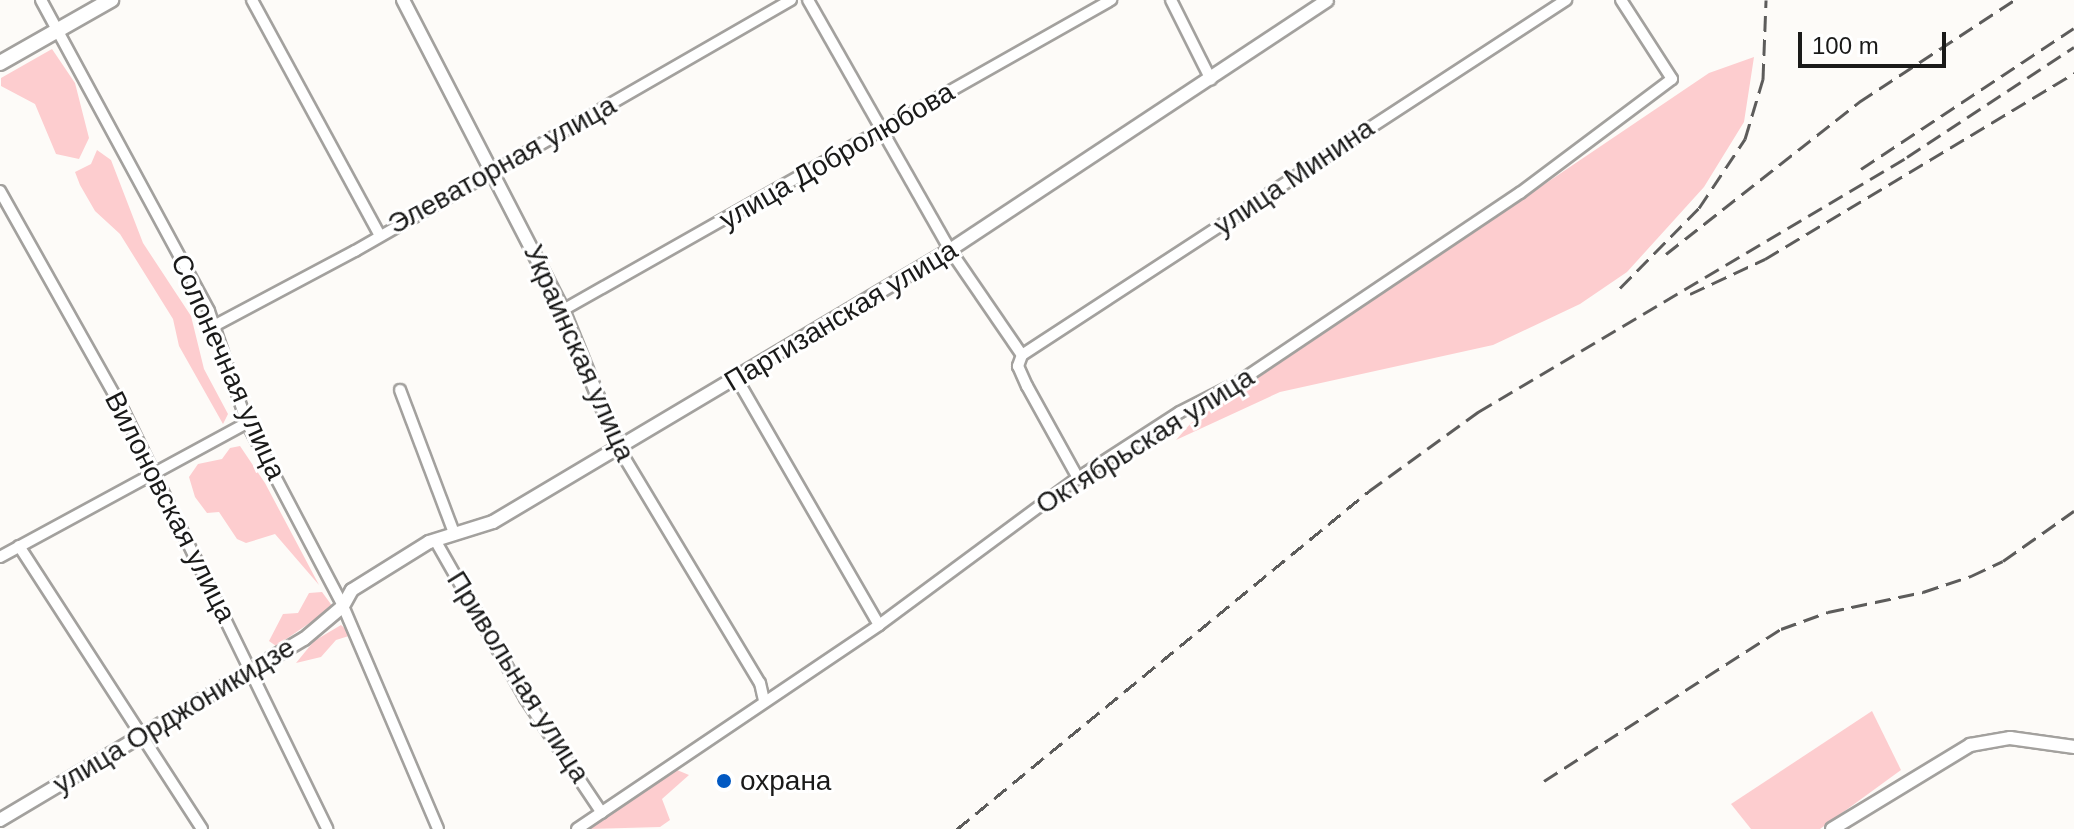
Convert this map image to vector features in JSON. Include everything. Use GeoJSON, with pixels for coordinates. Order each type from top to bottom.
{"type":"FeatureCollection","features":[{"type":"Feature","properties":{"kind":"main road"},"geometry":{"type":"LineString","coordinates":[[0,63],[111,0]]}},
{"type":"Feature","properties":{"kind":"street","name":"Солонечная улица"},"geometry":{"type":"LineString","coordinates":[[41,0],[209,311],[247,423],[343,606],[438,829]]}},
{"type":"Feature","properties":{"kind":"street"},"geometry":{"type":"LineString","coordinates":[[252,0],[379,234]]}},
{"type":"Feature","properties":{"kind":"street","name":"Украинская улица"},"geometry":{"type":"LineString","coordinates":[[403,0],[494,170],[563,310],[618,447],[760,683],[764,700]]}},
{"type":"Feature","properties":{"kind":"street","name":"Элеваторная улица"},"geometry":{"type":"LineString","coordinates":[[212,327],[791,0]]}},
{"type":"Feature","properties":{"kind":"street"},"geometry":{"type":"LineString","coordinates":[[808,0],[879,131],[950,250],[1022,355],[1018,366],[1027,386],[1078,478]]}},
{"type":"Feature","properties":{"kind":"street","name":"улица Добролюбова"},"geometry":{"type":"LineString","coordinates":[[563,310],[1111,0]]}},
{"type":"Feature","properties":{"kind":"street"},"geometry":{"type":"LineString","coordinates":[[1171,0],[1211,80]]}},
{"type":"Feature","properties":{"kind":"street","name":"Партизанская улица"},"geometry":{"type":"LineString","coordinates":[[343,606],[352,590],[435,540],[493,522],[950,250],[1211,80],[1327,0]]}},
{"type":"Feature","properties":{"kind":"street","name":"улица Минина"},"geometry":{"type":"LineString","coordinates":[[1022,355],[1566,0]]}},
{"type":"Feature","properties":{"kind":"street","name":"Октябрьская улица"},"geometry":{"type":"LineString","coordinates":[[577,829],[879,625],[1078,478],[1180,412],[1237,383],[1520,193],[1672,79],[1621,0]]}},
{"type":"Feature","properties":{"kind":"street","name":"Вилоновская улица"},"geometry":{"type":"LineString","coordinates":[[0,191],[153,472],[254,670],[256,689],[327,829]]}},
{"type":"Feature","properties":{"kind":"street"},"geometry":{"type":"LineString","coordinates":[[737,379],[879,625]]}},
{"type":"Feature","properties":{"kind":"street"},"geometry":{"type":"LineString","coordinates":[[400,390],[454,533]]}},
{"type":"Feature","properties":{"kind":"street"},"geometry":{"type":"LineString","coordinates":[[0,557],[247,423]]}},
{"type":"Feature","properties":{"kind":"street","name":"Привольная улица"},"geometry":{"type":"LineString","coordinates":[[435,540],[525,698],[602,813]]}},
{"type":"Feature","properties":{"kind":"street"},"geometry":{"type":"LineString","coordinates":[[19,546],[144,734],[202,829]]}},
{"type":"Feature","properties":{"kind":"street","name":"улица Орджоникидзе"},"geometry":{"type":"LineString","coordinates":[[0,820],[254,670],[343,606]]}},
{"type":"Feature","properties":{"kind":"street"},"geometry":{"type":"LineString","coordinates":[[1832,829],[1970,745],[2010,738],[2074,747]]}},
{"type":"Feature","properties":{"kind":"shaded area"},"geometry":{"type":"Polygon","coordinates":[[[52,49],[75,83],[89,138],[79,159],[56,154],[35,104],[1,86],[1,78],[52,49]]]}},
{"type":"Feature","properties":{"kind":"shaded area"},"geometry":{"type":"Polygon","coordinates":[[[1754,57],[1744,122],[1704,187],[1627,272],[1580,304],[1493,345],[1280,392],[1176,440],[1191,423],[1709,73],[1754,57]]]}},
{"type":"Feature","properties":{"kind":"shaded area"},"geometry":{"type":"Polygon","coordinates":[[[97,150],[111,160],[143,243],[191,316],[204,369],[228,414],[223,424],[179,346],[173,319],[120,234],[95,211],[80,185],[75,172],[91,164],[97,150]]]}},
{"type":"Feature","properties":{"kind":"shaded area"},"geometry":{"type":"Polygon","coordinates":[[[240,446],[265,483],[319,585],[275,534],[246,543],[237,539],[219,512],[207,513],[195,497],[189,477],[198,464],[222,459],[230,448],[240,446]]]}},
{"type":"Feature","properties":{"kind":"shaded area"},"geometry":{"type":"Polygon","coordinates":[[[322,592],[333,607],[276,646],[269,641],[283,614],[298,613],[309,593],[322,592]]]}},
{"type":"Feature","properties":{"kind":"shaded area"},"geometry":{"type":"Polygon","coordinates":[[[341,625],[352,635],[336,640],[321,657],[296,663],[314,641],[341,625]]]}},
{"type":"Feature","properties":{"kind":"shaded area"},"geometry":{"type":"Polygon","coordinates":[[[1872,711],[1901,770],[1820,829],[1751,829],[1731,804],[1872,711]]]}},
{"type":"Feature","properties":{"kind":"shaded area"},"geometry":{"type":"Polygon","coordinates":[[[677,770],[689,775],[662,799],[670,820],[660,827],[589,829],[677,770]]]}},
{"type":"Feature","properties":{"kind":"railway"},"geometry":{"type":"LineString","coordinates":[[1620,288],[1699,208],[1745,139],[1763,79],[1766,0]]}},
{"type":"Feature","properties":{"kind":"railway"},"geometry":{"type":"LineString","coordinates":[[1666,254],[1859,102],[2014,0]]}},
{"type":"Feature","properties":{"kind":"railway"},"geometry":{"type":"LineString","coordinates":[[1861,169],[2074,28]]}},
{"type":"Feature","properties":{"kind":"railway"},"geometry":{"type":"LineString","coordinates":[[957,829],[1369,491],[1478,412],[1907,157],[2074,47]]}},
{"type":"Feature","properties":{"kind":"railway"},"geometry":{"type":"LineString","coordinates":[[1690,294],[1765,259],[2074,73]]}},
{"type":"Feature","properties":{"kind":"railway"},"geometry":{"type":"LineString","coordinates":[[1544,781],[1781,629],[1828,612],[1923,592],[1971,576],[2003,561],[2074,511]]}},
{"type":"Feature","properties":{"kind":"place","name":"охрана"},"geometry":{"type":"Point","coordinates":[724,781]}}]}
